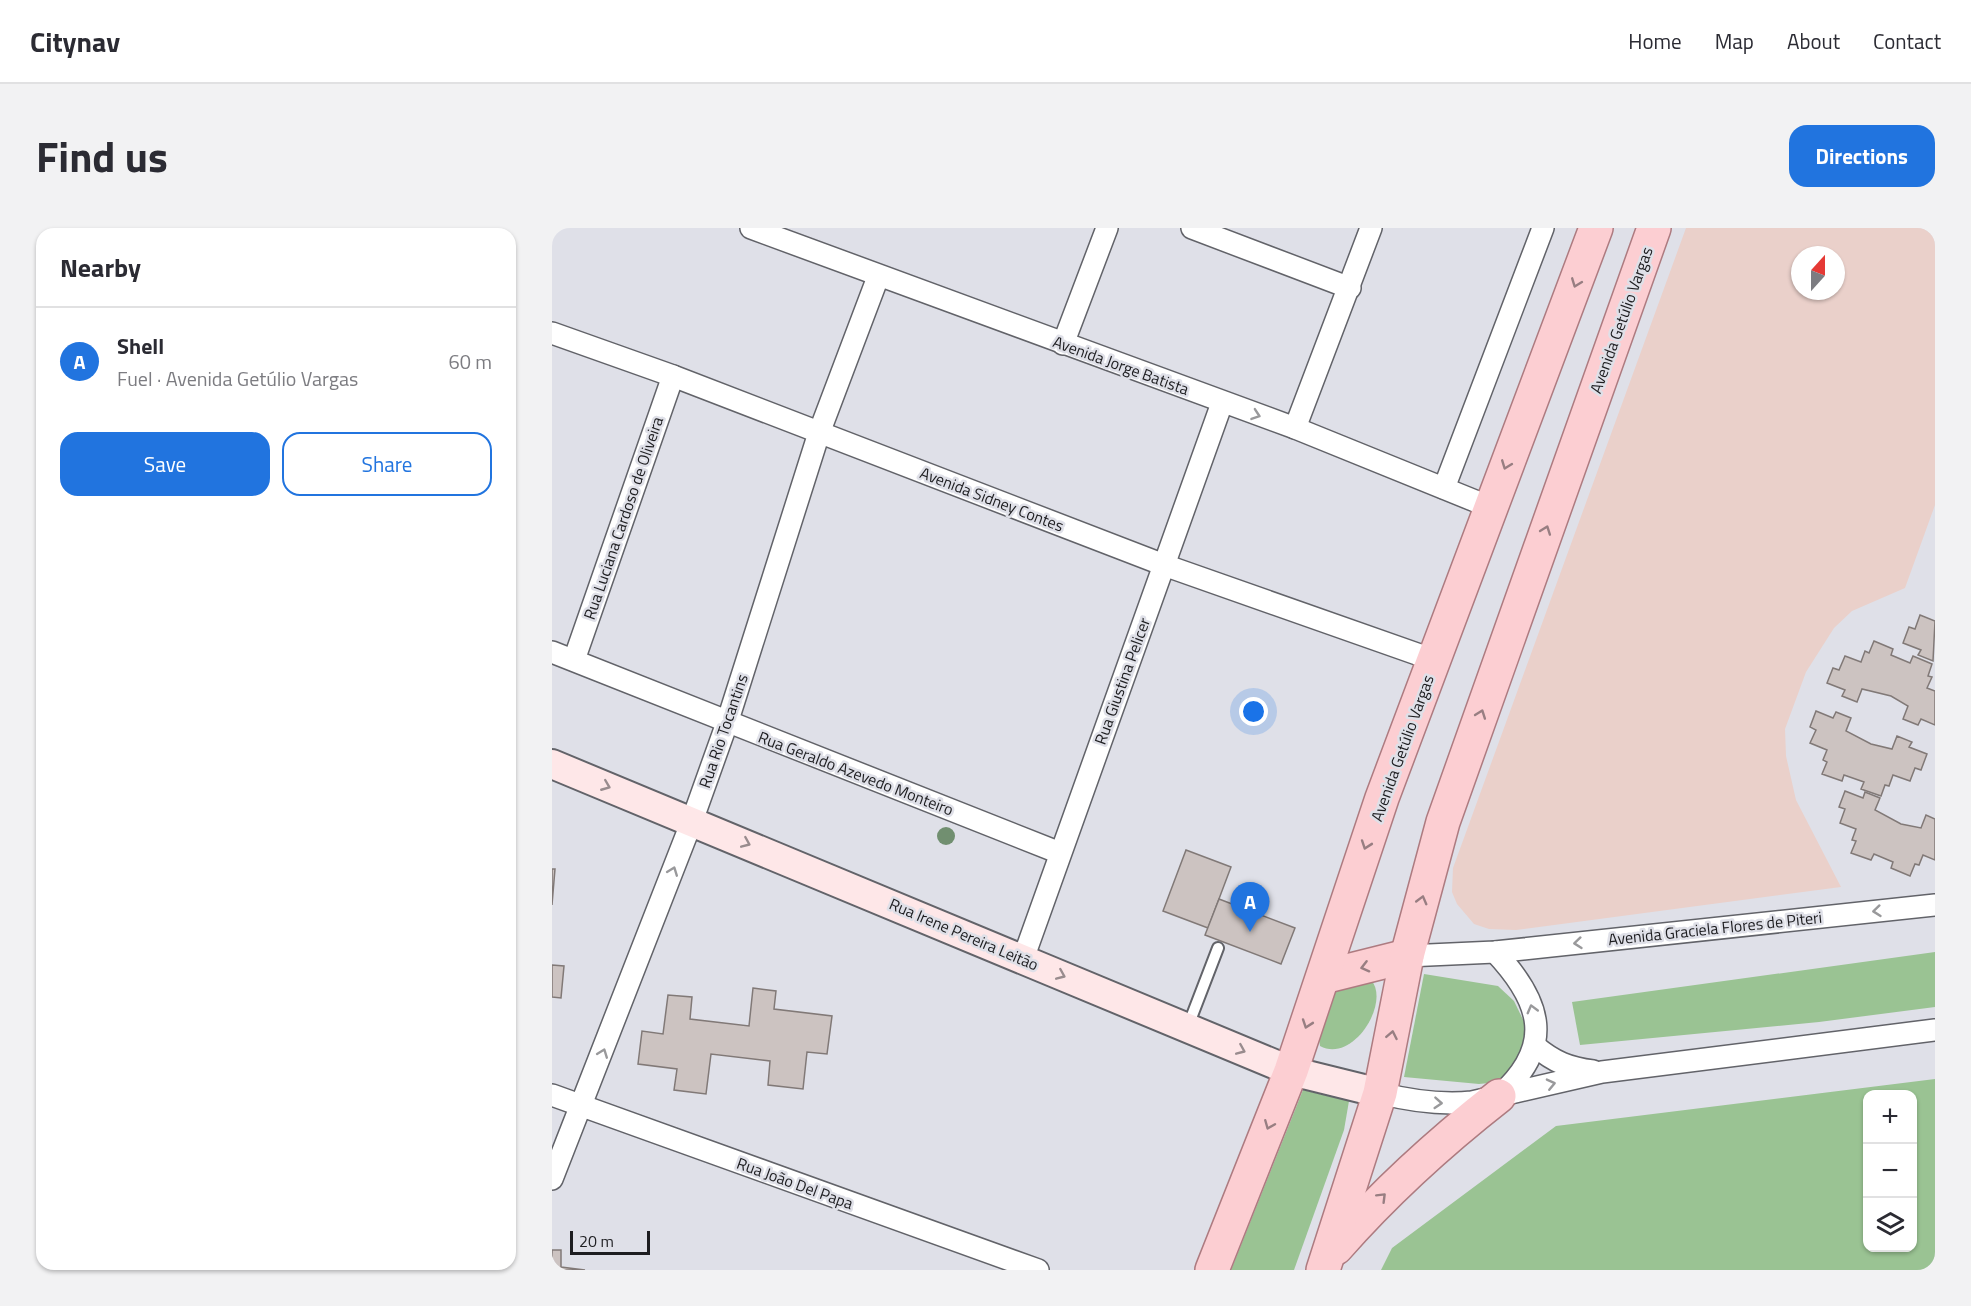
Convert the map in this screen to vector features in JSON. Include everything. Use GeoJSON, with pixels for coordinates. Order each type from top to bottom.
{"type":"FeatureCollection","features":[{"type":"Feature","properties":{"kind":"main road","name":"Avenida Getúlio Vargas"},"geometry":{"type":"LineString","coordinates":[[1212,1270],[1291,1071],[1382,798],[1596,228]]}},
{"type":"Feature","properties":{"kind":"main road","name":"Avenida Getúlio Vargas"},"geometry":{"type":"LineString","coordinates":[[1326,1263],[1380,1093],[1407,956],[1443,822],[1654,228]]}},
{"type":"Feature","properties":{"kind":"main road"},"geometry":{"type":"LineString","coordinates":[[1323,977],[1407,956]]}},
{"type":"Feature","properties":{"kind":"main road"},"geometry":{"type":"LineString","coordinates":[[1326,1263],[1379,1199],[1426,1155],[1499,1096]]}},
{"type":"Feature","properties":{"kind":"street","name":"Avenida Jorge Batista"},"geometry":{"type":"LineString","coordinates":[[750,228],[878,277],[1295,428],[1490,507]]}},
{"type":"Feature","properties":{"kind":"street"},"geometry":{"type":"LineString","coordinates":[[1063,344],[1107,228]]}},
{"type":"Feature","properties":{"kind":"street"},"geometry":{"type":"LineString","coordinates":[[1192,228],[1350,288]]}},
{"type":"Feature","properties":{"kind":"street"},"geometry":{"type":"LineString","coordinates":[[1295,428],[1371,228]]}},
{"type":"Feature","properties":{"kind":"street"},"geometry":{"type":"LineString","coordinates":[[1444,488],[1543,228]]}},
{"type":"Feature","properties":{"kind":"street","name":"Rua Rio Tocantins"},"geometry":{"type":"LineString","coordinates":[[552,1179],[692,821],[727,723],[819,433],[878,277]]}},
{"type":"Feature","properties":{"kind":"street","name":"Avenida Sidney Contes"},"geometry":{"type":"LineString","coordinates":[[552,333],[673,376],[1164,565],[1434,660]]}},
{"type":"Feature","properties":{"kind":"street","name":"Rua Luciana Cardoso de Oliveira"},"geometry":{"type":"LineString","coordinates":[[574,660],[673,376]]}},
{"type":"Feature","properties":{"kind":"street","name":"Rua Giustina Pelicer"},"geometry":{"type":"LineString","coordinates":[[1023,959],[1222,403]]}},
{"type":"Feature","properties":{"kind":"street","name":"Rua Geraldo Azevedo Monteiro"},"geometry":{"type":"LineString","coordinates":[[552,652],[1060,853]]}},
{"type":"Feature","properties":{"kind":"street","name":"Rua Irene Pereira Leitão"},"geometry":{"type":"LineString","coordinates":[[552,764],[1291,1071],[1380,1093]]}},
{"type":"Feature","properties":{"kind":"street","name":"Avenida Graciela Flores de Piteri"},"geometry":{"type":"LineString","coordinates":[[1407,956],[1495,952],[1935,905]]}},
{"type":"Feature","properties":{"kind":"street"},"geometry":{"type":"LineString","coordinates":[[1495,952],[1515,973],[1529,995],[1536,1021],[1535,1047],[1518,1079],[1499,1096]]}},
{"type":"Feature","properties":{"kind":"street"},"geometry":{"type":"LineString","coordinates":[[1380,1093],[1409,1101],[1452,1104],[1499,1096],[1602,1072],[1935,1030]]}},
{"type":"Feature","properties":{"kind":"street"},"geometry":{"type":"LineString","coordinates":[[1535,1047],[1550,1059],[1570,1068],[1602,1072]]}},
{"type":"Feature","properties":{"kind":"street","name":"Rua João Del Papa"},"geometry":{"type":"LineString","coordinates":[[552,1095],[1038,1270]]}},
{"type":"Feature","properties":{"kind":"lane"},"geometry":{"type":"LineString","coordinates":[[1187,1028],[1218,948]]}},
{"type":"Feature","properties":{"kind":"shaded area"},"geometry":{"type":"Polygon","coordinates":[[[1686,228],[1935,228],[1935,505],[1905,588],[1852,611],[1834,628],[1806,672],[1785,729],[1786,756],[1796,800],[1841,887],[1516,930],[1489,929],[1474,924],[1457,904],[1452,892],[1453,868],[1686,228]]]}},
{"type":"Feature","properties":{"kind":"green space"},"geometry":{"type":"Polygon","coordinates":[[[1935,952],[1935,1007],[1819,1022],[1580,1045],[1572,1002],[1935,952]]]}},
{"type":"Feature","properties":{"kind":"green space"},"geometry":{"type":"Polygon","coordinates":[[[1424,974],[1498,986],[1514,1001],[1531,1036],[1509,1081],[1479,1084],[1404,1077],[1424,974]]]}},
{"type":"Feature","properties":{"kind":"green space"},"geometry":{"type":"Polygon","coordinates":[[[1362,977],[1371,980],[1376,990],[1376,1002],[1365,1028],[1356,1039],[1345,1046],[1332,1049],[1320,1046],[1319,1039],[1335,992],[1362,977]]]}},
{"type":"Feature","properties":{"kind":"green space"},"geometry":{"type":"Polygon","coordinates":[[[1935,1079],[1935,1270],[1381,1270],[1392,1248],[1556,1126],[1935,1079]]]}},
{"type":"Feature","properties":{"kind":"green space"},"geometry":{"type":"Polygon","coordinates":[[[1303,1090],[1349,1101],[1344,1130],[1294,1270],[1231,1270],[1303,1090]]]}},
{"type":"Feature","properties":{"kind":"building"},"geometry":{"type":"Polygon","coordinates":[[[1920,615],[1935,621],[1933,661],[1918,655],[1921,650],[1903,643],[1909,627],[1915,629],[1920,615]]]}},
{"type":"Feature","properties":{"kind":"building"},"geometry":{"type":"Polygon","coordinates":[[[1874,641],[1893,649],[1891,655],[1910,663],[1913,656],[1932,664],[1928,676],[1932,677],[1927,688],[1935,691],[1935,725],[1921,719],[1918,725],[1903,719],[1908,706],[1891,696],[1862,689],[1857,702],[1842,696],[1845,690],[1827,683],[1833,668],[1839,670],[1845,656],[1861,662],[1865,651],[1869,653],[1874,641]]]}},
{"type":"Feature","properties":{"kind":"building"},"geometry":{"type":"Polygon","coordinates":[[[1816,711],[1833,718],[1836,712],[1851,718],[1846,731],[1871,744],[1892,749],[1897,736],[1912,742],[1909,747],[1927,754],[1921,770],[1915,768],[1910,781],[1893,775],[1889,786],[1885,785],[1881,796],[1861,789],[1864,782],[1844,775],[1842,781],[1822,774],[1827,762],[1823,760],[1827,750],[1810,743],[1816,730],[1810,727],[1816,711]]]}},
{"type":"Feature","properties":{"kind":"building"},"geometry":{"type":"Polygon","coordinates":[[[1845,791],[1863,798],[1865,792],[1880,798],[1875,810],[1901,824],[1921,828],[1926,815],[1935,819],[1935,860],[1923,855],[1919,865],[1915,864],[1910,876],[1891,868],[1893,862],[1874,854],[1871,860],[1851,853],[1856,841],[1852,840],[1856,829],[1840,823],[1845,809],[1839,807],[1845,791]]]}},
{"type":"Feature","properties":{"kind":"building"},"geometry":{"type":"Polygon","coordinates":[[[1186,850],[1231,867],[1208,928],[1163,911],[1186,850]]]}},
{"type":"Feature","properties":{"kind":"building"},"geometry":{"type":"Polygon","coordinates":[[[552,869],[555,869],[552,905],[552,869]]]}},
{"type":"Feature","properties":{"kind":"building"},"geometry":{"type":"Polygon","coordinates":[[[1219,899],[1295,928],[1281,964],[1205,935],[1219,899]]]}},
{"type":"Feature","properties":{"kind":"building"},"geometry":{"type":"Polygon","coordinates":[[[552,965],[564,966],[561,998],[552,997],[552,965]]]}},
{"type":"Feature","properties":{"kind":"building"},"geometry":{"type":"Polygon","coordinates":[[[753,988],[776,991],[774,1009],[832,1016],[827,1054],[807,1052],[803,1089],[768,1085],[770,1061],[711,1054],[706,1094],[674,1090],[677,1069],[638,1064],[642,1031],[663,1034],[668,995],[692,997],[690,1019],[749,1026],[753,988]]]}},
{"type":"Feature","properties":{"kind":"building"},"geometry":{"type":"Polygon","coordinates":[[[552,1250],[561,1250],[561,1267],[585,1270],[552,1270],[552,1250]]]}},
{"type":"Feature","properties":{"kind":"place","name":"Shell"},"geometry":{"type":"Point","coordinates":[1250,932]}}]}
